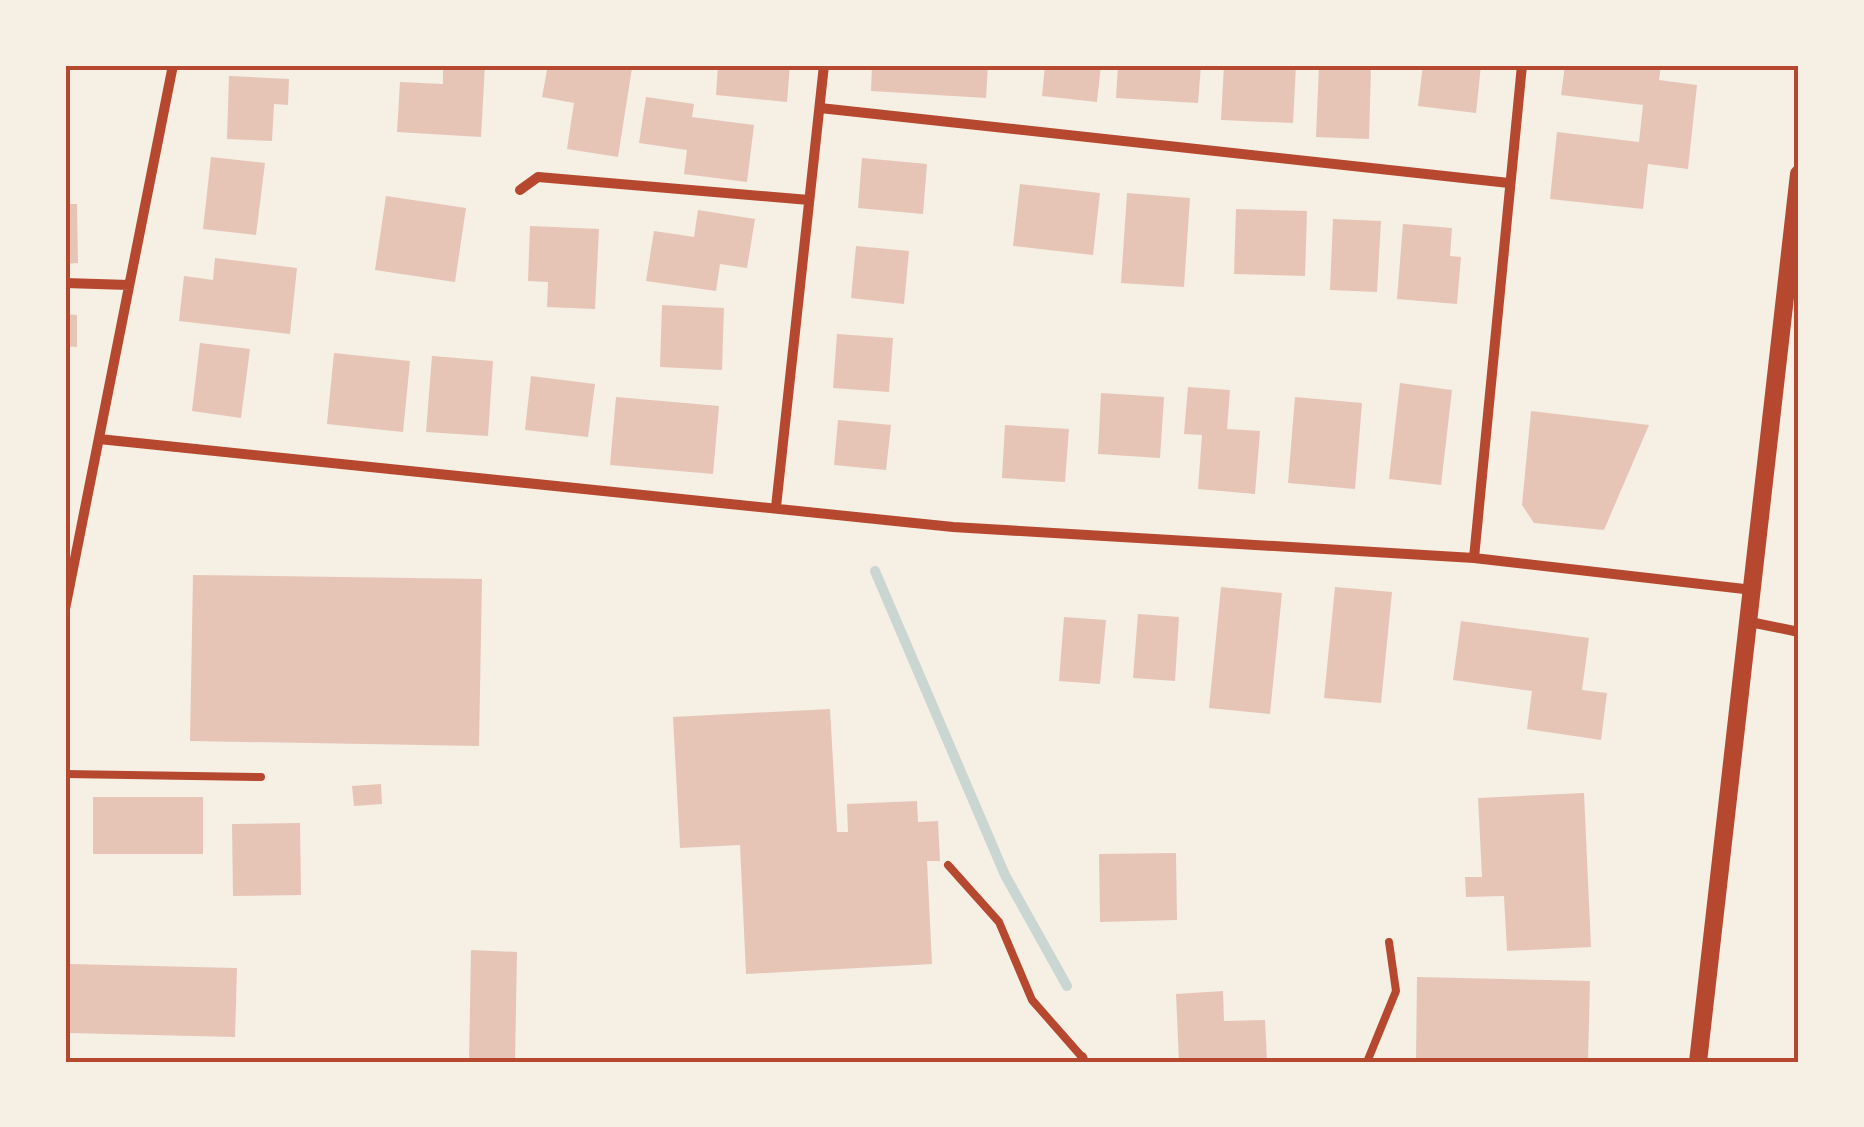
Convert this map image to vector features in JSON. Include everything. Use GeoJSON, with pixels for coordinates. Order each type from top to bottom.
{"type":"FeatureCollection","features":[{"type":"Feature","properties":{"kind":"street"},"geometry":{"type":"LineString","coordinates":[[65,609],[173,65]]}},
{"type":"Feature","properties":{"kind":"street"},"geometry":{"type":"LineString","coordinates":[[776,506],[824,65]]}},
{"type":"Feature","properties":{"kind":"street"},"geometry":{"type":"LineString","coordinates":[[1474,558],[1522,65]]}},
{"type":"Feature","properties":{"kind":"street"},"geometry":{"type":"LineString","coordinates":[[820,108],[1509,183]]}},
{"type":"Feature","properties":{"kind":"street"},"geometry":{"type":"LineString","coordinates":[[1698,1062],[1799,174]]}},
{"type":"Feature","properties":{"kind":"street"},"geometry":{"type":"LineString","coordinates":[[520,190],[538,177],[810,200]]}},
{"type":"Feature","properties":{"kind":"street"},"geometry":{"type":"LineString","coordinates":[[65,283],[129,285]]}},
{"type":"Feature","properties":{"kind":"street"},"geometry":{"type":"LineString","coordinates":[[99,439],[953,527],[1474,558],[1753,590]]}},
{"type":"Feature","properties":{"kind":"street"},"geometry":{"type":"LineString","coordinates":[[1750,622],[1799,632]]}},
{"type":"Feature","properties":{"kind":"lane"},"geometry":{"type":"LineString","coordinates":[[65,774],[260,777]]}},
{"type":"Feature","properties":{"kind":"lane"},"geometry":{"type":"LineString","coordinates":[[948,866],[998,922],[1032,1000],[1083,1059]]}},
{"type":"Feature","properties":{"kind":"lane"},"geometry":{"type":"LineString","coordinates":[[1367,1062],[1396,991],[1389,942]]}},
{"type":"Feature","properties":{"kind":"building"},"geometry":{"type":"Polygon","coordinates":[[[443,65],[485,65],[481,137],[397,132],[400,82],[443,84],[443,65]]]}},
{"type":"Feature","properties":{"kind":"building"},"geometry":{"type":"Polygon","coordinates":[[[548,65],[632,68],[618,157],[567,149],[574,103],[542,97],[548,65]]]}},
{"type":"Feature","properties":{"kind":"building"},"geometry":{"type":"Polygon","coordinates":[[[718,65],[790,65],[787,102],[716,95],[718,65]]]}},
{"type":"Feature","properties":{"kind":"building"},"geometry":{"type":"Polygon","coordinates":[[[872,65],[988,65],[986,98],[871,91],[872,65]]]}},
{"type":"Feature","properties":{"kind":"building"},"geometry":{"type":"Polygon","coordinates":[[[1045,65],[1101,65],[1097,102],[1042,96],[1045,65]]]}},
{"type":"Feature","properties":{"kind":"building"},"geometry":{"type":"Polygon","coordinates":[[[1118,65],[1201,65],[1198,103],[1116,98],[1118,65]]]}},
{"type":"Feature","properties":{"kind":"building"},"geometry":{"type":"Polygon","coordinates":[[[1224,65],[1296,65],[1293,123],[1221,120],[1224,65]]]}},
{"type":"Feature","properties":{"kind":"building"},"geometry":{"type":"Polygon","coordinates":[[[1423,65],[1481,65],[1476,113],[1418,106],[1423,65]]]}},
{"type":"Feature","properties":{"kind":"building"},"geometry":{"type":"Polygon","coordinates":[[[1565,65],[1661,65],[1659,80],[1697,85],[1688,169],[1648,164],[1643,209],[1550,199],[1557,132],[1639,142],[1643,105],[1561,95],[1565,65]]]}},
{"type":"Feature","properties":{"kind":"building"},"geometry":{"type":"Polygon","coordinates":[[[1319,66],[1371,67],[1369,139],[1316,137],[1319,66]]]}},
{"type":"Feature","properties":{"kind":"building"},"geometry":{"type":"Polygon","coordinates":[[[229,76],[289,79],[288,105],[274,104],[272,141],[227,139],[229,76]]]}},
{"type":"Feature","properties":{"kind":"building"},"geometry":{"type":"Polygon","coordinates":[[[646,97],[694,104],[692,117],[754,125],[747,182],[684,174],[687,150],[639,143],[646,97]]]}},
{"type":"Feature","properties":{"kind":"building"},"geometry":{"type":"Polygon","coordinates":[[[211,157],[265,163],[256,235],[203,229],[211,157]]]}},
{"type":"Feature","properties":{"kind":"building"},"geometry":{"type":"Polygon","coordinates":[[[862,158],[927,164],[923,214],[858,208],[862,158]]]}},
{"type":"Feature","properties":{"kind":"building"},"geometry":{"type":"Polygon","coordinates":[[[1020,184],[1100,193],[1093,255],[1013,246],[1020,184]]]}},
{"type":"Feature","properties":{"kind":"building"},"geometry":{"type":"Polygon","coordinates":[[[1127,193],[1190,198],[1184,287],[1121,283],[1127,193]]]}},
{"type":"Feature","properties":{"kind":"building"},"geometry":{"type":"Polygon","coordinates":[[[386,196],[466,208],[455,282],[375,270],[386,196]]]}},
{"type":"Feature","properties":{"kind":"building"},"geometry":{"type":"Polygon","coordinates":[[[65,204],[77,204],[78,263],[65,264],[65,204]]]}},
{"type":"Feature","properties":{"kind":"building"},"geometry":{"type":"Polygon","coordinates":[[[1236,209],[1307,211],[1305,276],[1234,274],[1236,209]]]}},
{"type":"Feature","properties":{"kind":"building"},"geometry":{"type":"Polygon","coordinates":[[[698,210],[755,219],[747,268],[720,264],[716,291],[646,281],[654,231],[694,237],[698,210]]]}},
{"type":"Feature","properties":{"kind":"building"},"geometry":{"type":"Polygon","coordinates":[[[1333,219],[1381,221],[1377,292],[1330,290],[1333,219]]]}},
{"type":"Feature","properties":{"kind":"building"},"geometry":{"type":"Polygon","coordinates":[[[1403,224],[1452,228],[1450,256],[1461,257],[1457,304],[1397,299],[1403,224]]]}},
{"type":"Feature","properties":{"kind":"building"},"geometry":{"type":"Polygon","coordinates":[[[530,226],[599,229],[595,309],[547,307],[548,282],[528,281],[530,226]]]}},
{"type":"Feature","properties":{"kind":"building"},"geometry":{"type":"Polygon","coordinates":[[[856,246],[909,251],[904,304],[851,298],[856,246]]]}},
{"type":"Feature","properties":{"kind":"building"},"geometry":{"type":"Polygon","coordinates":[[[215,258],[297,268],[290,334],[179,321],[184,276],[213,280],[215,258]]]}},
{"type":"Feature","properties":{"kind":"building"},"geometry":{"type":"Polygon","coordinates":[[[662,305],[724,308],[722,370],[660,367],[662,305]]]}},
{"type":"Feature","properties":{"kind":"building"},"geometry":{"type":"Polygon","coordinates":[[[65,314],[77,315],[77,347],[65,346],[65,314]]]}},
{"type":"Feature","properties":{"kind":"building"},"geometry":{"type":"Polygon","coordinates":[[[837,334],[893,338],[889,392],[833,388],[837,334]]]}},
{"type":"Feature","properties":{"kind":"building"},"geometry":{"type":"Polygon","coordinates":[[[200,343],[250,349],[241,418],[192,411],[200,343]]]}},
{"type":"Feature","properties":{"kind":"building"},"geometry":{"type":"Polygon","coordinates":[[[334,353],[410,361],[403,432],[327,424],[334,353]]]}},
{"type":"Feature","properties":{"kind":"building"},"geometry":{"type":"Polygon","coordinates":[[[432,356],[493,361],[488,436],[426,432],[432,356]]]}},
{"type":"Feature","properties":{"kind":"building"},"geometry":{"type":"Polygon","coordinates":[[[531,376],[595,384],[588,437],[525,430],[531,376]]]}},
{"type":"Feature","properties":{"kind":"building"},"geometry":{"type":"Polygon","coordinates":[[[1400,383],[1452,390],[1441,485],[1389,479],[1400,383]]]}},
{"type":"Feature","properties":{"kind":"building"},"geometry":{"type":"Polygon","coordinates":[[[1188,387],[1230,390],[1227,429],[1260,431],[1255,494],[1198,489],[1202,435],[1184,434],[1188,387]]]}},
{"type":"Feature","properties":{"kind":"building"},"geometry":{"type":"Polygon","coordinates":[[[1101,393],[1164,397],[1160,458],[1098,454],[1101,393]]]}},
{"type":"Feature","properties":{"kind":"building"},"geometry":{"type":"Polygon","coordinates":[[[616,397],[719,406],[713,474],[610,465],[616,397]]]}},
{"type":"Feature","properties":{"kind":"building"},"geometry":{"type":"Polygon","coordinates":[[[1295,397],[1362,403],[1355,489],[1288,483],[1295,397]]]}},
{"type":"Feature","properties":{"kind":"building"},"geometry":{"type":"Polygon","coordinates":[[[1531,411],[1649,425],[1604,530],[1534,523],[1522,505],[1531,411]]]}},
{"type":"Feature","properties":{"kind":"building"},"geometry":{"type":"Polygon","coordinates":[[[838,420],[891,425],[886,470],[834,465],[838,420]]]}},
{"type":"Feature","properties":{"kind":"building"},"geometry":{"type":"Polygon","coordinates":[[[1005,425],[1069,429],[1065,482],[1002,478],[1005,425]]]}},
{"type":"Feature","properties":{"kind":"building"},"geometry":{"type":"Polygon","coordinates":[[[193,575],[482,579],[479,746],[190,741],[193,575]]]}},
{"type":"Feature","properties":{"kind":"building"},"geometry":{"type":"Polygon","coordinates":[[[1221,587],[1282,593],[1270,714],[1209,708],[1221,587]]]}},
{"type":"Feature","properties":{"kind":"building"},"geometry":{"type":"Polygon","coordinates":[[[1335,587],[1392,592],[1381,703],[1324,698],[1335,587]]]}},
{"type":"Feature","properties":{"kind":"building"},"geometry":{"type":"Polygon","coordinates":[[[1138,614],[1179,617],[1175,681],[1133,678],[1138,614]]]}},
{"type":"Feature","properties":{"kind":"building"},"geometry":{"type":"Polygon","coordinates":[[[1064,617],[1106,620],[1100,684],[1059,681],[1064,617]]]}},
{"type":"Feature","properties":{"kind":"building"},"geometry":{"type":"Polygon","coordinates":[[[1461,621],[1589,638],[1582,690],[1607,693],[1601,740],[1527,729],[1532,691],[1453,680],[1461,621]]]}},
{"type":"Feature","properties":{"kind":"building"},"geometry":{"type":"Polygon","coordinates":[[[830,709],[837,832],[848,832],[847,804],[917,801],[918,822],[938,821],[940,861],[927,861],[932,964],[746,974],[740,845],[680,848],[673,717],[830,709]]]}},
{"type":"Feature","properties":{"kind":"building"},"geometry":{"type":"Polygon","coordinates":[[[381,784],[382,804],[354,806],[352,786],[381,784]]]}},
{"type":"Feature","properties":{"kind":"building"},"geometry":{"type":"Polygon","coordinates":[[[1584,793],[1591,947],[1507,951],[1504,896],[1466,897],[1465,877],[1482,877],[1478,798],[1584,793]]]}},
{"type":"Feature","properties":{"kind":"building"},"geometry":{"type":"Polygon","coordinates":[[[93,797],[203,797],[203,854],[93,854],[93,797]]]}},
{"type":"Feature","properties":{"kind":"building"},"geometry":{"type":"Polygon","coordinates":[[[300,823],[301,895],[233,896],[232,824],[300,823]]]}},
{"type":"Feature","properties":{"kind":"building"},"geometry":{"type":"Polygon","coordinates":[[[1176,853],[1177,920],[1100,922],[1099,854],[1176,853]]]}},
{"type":"Feature","properties":{"kind":"building"},"geometry":{"type":"Polygon","coordinates":[[[471,950],[517,952],[515,1062],[469,1062],[471,950]]]}},
{"type":"Feature","properties":{"kind":"building"},"geometry":{"type":"Polygon","coordinates":[[[70,964],[237,968],[235,1037],[68,1033],[70,964]]]}},
{"type":"Feature","properties":{"kind":"building"},"geometry":{"type":"Polygon","coordinates":[[[1417,977],[1590,981],[1588,1062],[1416,1062],[1417,977]]]}},
{"type":"Feature","properties":{"kind":"building"},"geometry":{"type":"Polygon","coordinates":[[[1223,991],[1224,1021],[1265,1020],[1267,1062],[1179,1062],[1176,994],[1223,991]]]}},
{"type":"Feature","properties":{"kind":"waterway"},"geometry":{"type":"LineString","coordinates":[[875,571],[1005,875],[1067,986]]}}]}
